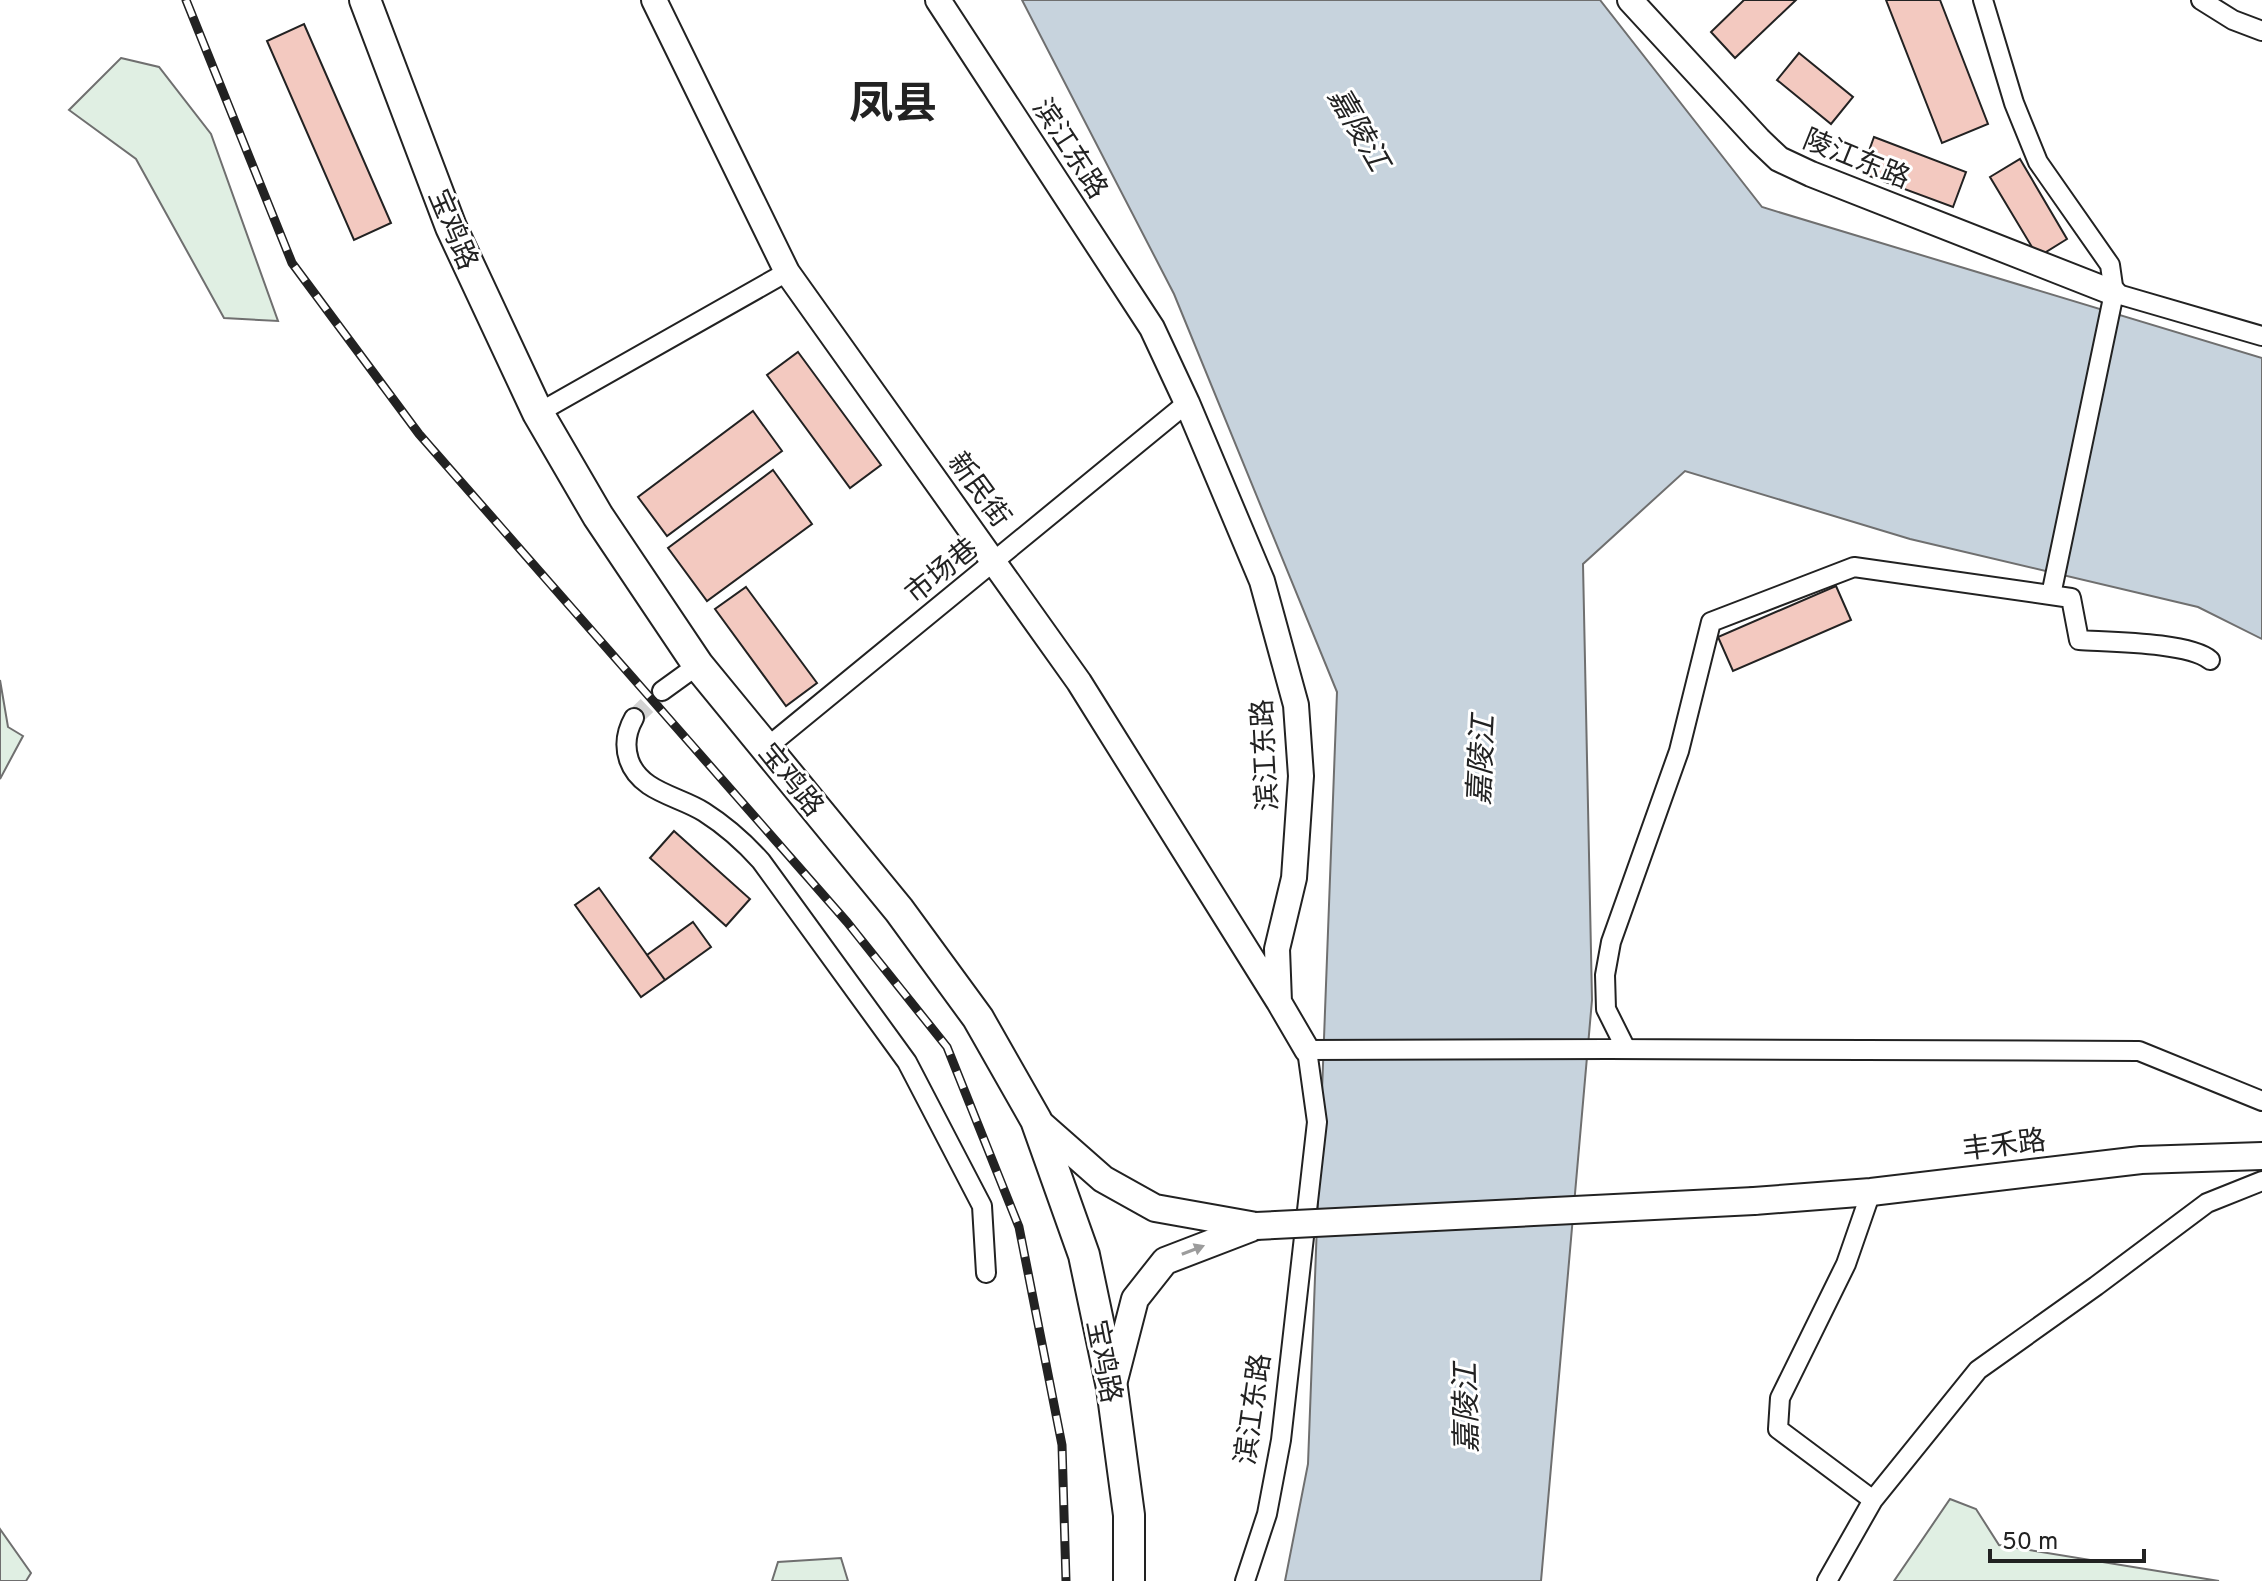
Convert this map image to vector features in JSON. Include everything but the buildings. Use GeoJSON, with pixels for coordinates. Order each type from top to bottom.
{"type":"FeatureCollection","features":[{"type":"Feature","properties":{"kind":"highway","name":"宝鸡路"},"geometry":{"type":"LineString","coordinates":[[365,0],[451,227],[538,413],[598,516],[698,665],[899,910],[970,1006],[1036,1120],[1084,1255],[1112,1388],[1129,1515],[1129,1581]]}},
{"type":"Feature","properties":{"kind":"main road"},"geometry":{"type":"LineString","coordinates":[[1036,1120],[1103,1179],[1155,1208],[1256,1226]]}},
{"type":"Feature","properties":{"kind":"main road","name":"丰禾路"},"geometry":{"type":"LineString","coordinates":[[1256,1226],[1754,1201],[1871,1192],[2141,1160],[2262,1156]]}},
{"type":"Feature","properties":{"kind":"main road"},"geometry":{"type":"LineString","coordinates":[[1112,1388],[1135,1299],[1165,1261],[1256,1226]]}},
{"type":"Feature","properties":{"kind":"street","name":"新民街"},"geometry":{"type":"LineString","coordinates":[[654,0],[787,272],[1079,682],[1279,1002]]}},
{"type":"Feature","properties":{"kind":"street","name":"滨江东路"},"geometry":{"type":"LineString","coordinates":[[938,0],[1152,328],[1262,581],[1296,705],[1301,776],[1294,878],[1277,949],[1279,1002],[1317,1051],[1317,1122],[1281,1440],[1267,1514],[1245,1581]]}},
{"type":"Feature","properties":{"kind":"street","name":"陵江东路"},"geometry":{"type":"LineString","coordinates":[[1630,0],[1779,159],[2114,293]]}},
{"type":"Feature","properties":{"kind":"street"},"geometry":{"type":"LineString","coordinates":[[1983,0],[2014,103],[2038,162],[2110,265],[2114,293],[2051,595]]}},
{"type":"Feature","properties":{"kind":"street"},"geometry":{"type":"LineString","coordinates":[[2201,0],[2233,20],[2262,31]]}},
{"type":"Feature","properties":{"kind":"street"},"geometry":{"type":"LineString","coordinates":[[538,413],[787,272]]}},
{"type":"Feature","properties":{"kind":"street"},"geometry":{"type":"LineString","coordinates":[[2114,293],[2262,336]]}},
{"type":"Feature","properties":{"kind":"street","name":"市场巷"},"geometry":{"type":"LineString","coordinates":[[766,748],[1187,403]]}},
{"type":"Feature","properties":{"kind":"street"},"geometry":{"type":"LineString","coordinates":[[1618,1049],[1606,1009],[1605,975],[1611,942],[1679,751],[1711,622],[1854,567],[2071,598],[2079,640],[2177,647],[2204,655],[2210,660]]}},
{"type":"Feature","properties":{"kind":"street"},"geometry":{"type":"LineString","coordinates":[[662,691],[698,665]]}},
{"type":"Feature","properties":{"kind":"street"},"geometry":{"type":"LineString","coordinates":[[634,718],[626,743],[631,765],[637,775],[655,789],[701,810],[743,841],[761,861],[907,1062],[982,1206],[986,1273]]}},
{"type":"Feature","properties":{"kind":"street"},"geometry":{"type":"LineString","coordinates":[[1317,1051],[2139,1051],[2262,1101]]}},
{"type":"Feature","properties":{"kind":"street"},"geometry":{"type":"LineString","coordinates":[[1827,1581],[1873,1500],[1978,1370],[2207,1203],[2262,1181]]}},
{"type":"Feature","properties":{"kind":"street"},"geometry":{"type":"LineString","coordinates":[[1871,1192],[1846,1264],[1780,1398],[1778,1429],[1873,1500]]}},
{"type":"Feature","properties":{"kind":"green space"},"geometry":{"type":"Polygon","coordinates":[[[121,58],[159,67],[211,134],[278,321],[224,318],[136,159],[69,110],[121,58]]]}},
{"type":"Feature","properties":{"kind":"green space"},"geometry":{"type":"Polygon","coordinates":[[[0,680],[8,727],[23,736],[0,779],[0,680]]]}},
{"type":"Feature","properties":{"kind":"green space"},"geometry":{"type":"Polygon","coordinates":[[[1950,1499],[1976,1509],[1999,1545],[2219,1581],[1894,1581],[1950,1499]]]}},
{"type":"Feature","properties":{"kind":"green space"},"geometry":{"type":"Polygon","coordinates":[[[0,1529],[31,1573],[26,1581],[0,1581],[0,1529]]]}},
{"type":"Feature","properties":{"kind":"green space"},"geometry":{"type":"Polygon","coordinates":[[[841,1558],[848,1581],[772,1581],[778,1562],[841,1558]]]}},
{"type":"Feature","properties":{"kind":"water","name":"嘉陵江"},"geometry":{"type":"Polygon","coordinates":[[[1022,0],[1600,0],[1762,207],[2262,358],[2262,639],[2198,607],[1910,539],[1685,471],[1583,564],[1592,1000],[1541,1581],[1285,1581],[1308,1464],[1337,692],[1174,294],[1022,0]]]}},
{"type":"Feature","properties":{"kind":"tunnel"},"geometry":{"type":"LineString","coordinates":[[634,718],[662,691]]}},
{"type":"Feature","properties":{"kind":"railway"},"geometry":{"type":"LineString","coordinates":[[186,0],[292,263],[419,434],[847,922],[947,1047],[1019,1227],[1062,1445],[1066,1581]]}},
{"type":"Feature","properties":{"kind":"district","name":"凤县"},"geometry":{"type":"Point","coordinates":[893,103]}}]}
